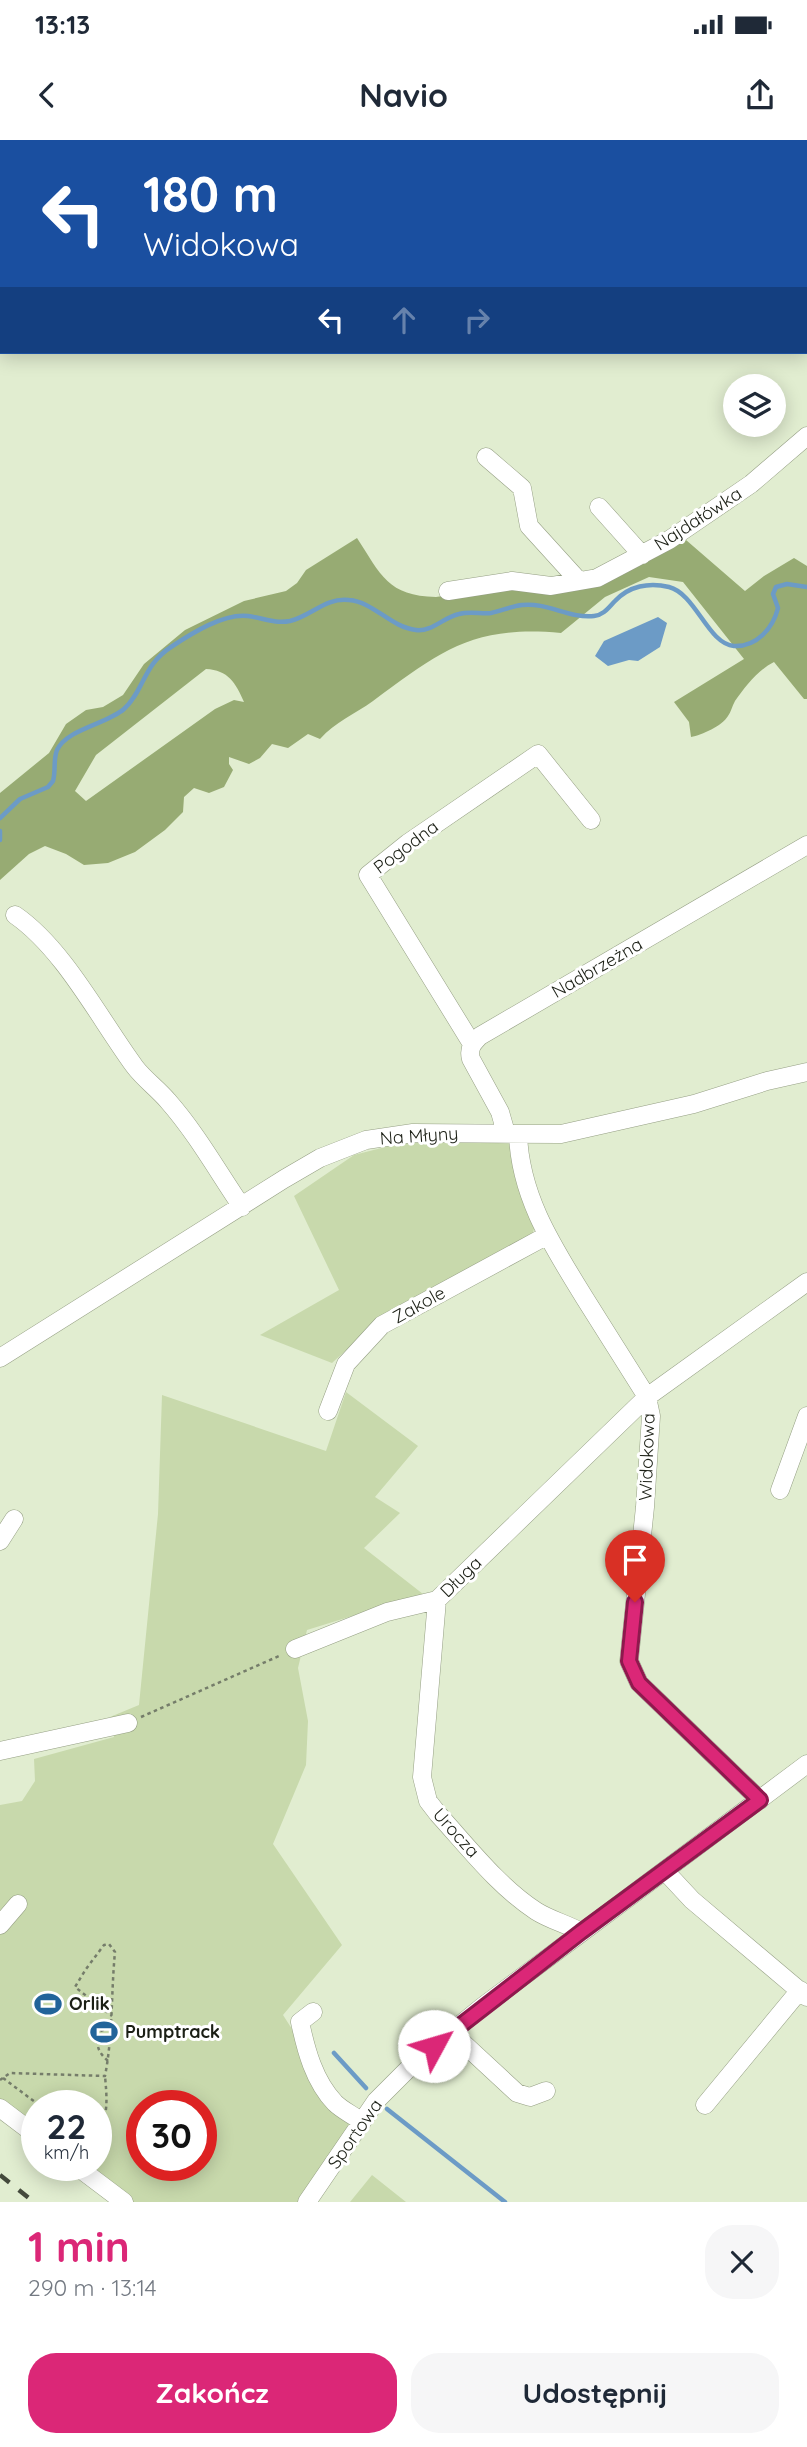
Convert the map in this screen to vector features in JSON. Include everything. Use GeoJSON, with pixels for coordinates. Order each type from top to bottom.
{"type":"FeatureCollection","features":[{"type":"Feature","properties":{"kind":"street","name":"Najdałówka"},"geometry":{"type":"LineString","coordinates":[[448,591],[512,581],[551,586],[597,578],[669,540],[751,484],[807,436]]}},
{"type":"Feature","properties":{"kind":"street"},"geometry":{"type":"LineString","coordinates":[[486,457],[522,488],[529,526],[578,580]]}},
{"type":"Feature","properties":{"kind":"street"},"geometry":{"type":"LineString","coordinates":[[599,507],[642,555]]}},
{"type":"Feature","properties":{"kind":"street","name":"Pogodna"},"geometry":{"type":"LineString","coordinates":[[472,1044],[368,875],[408,843],[538,754],[591,820]]}},
{"type":"Feature","properties":{"kind":"street","name":"Nadbrzeżna"},"geometry":{"type":"LineString","coordinates":[[472,1044],[480,1036],[807,845]]}},
{"type":"Feature","properties":{"kind":"street"},"geometry":{"type":"LineString","coordinates":[[15,915],[31,926],[55,954],[136,1069],[168,1101],[191,1130],[242,1208]]}},
{"type":"Feature","properties":{"kind":"street"},"geometry":{"type":"LineString","coordinates":[[472,1044],[471,1059],[512,1134]]}},
{"type":"Feature","properties":{"kind":"street","name":"Na Młyny"},"geometry":{"type":"LineString","coordinates":[[0,1359],[320,1158],[366,1140],[413,1133],[561,1134],[694,1104],[766,1081],[807,1072]]}},
{"type":"Feature","properties":{"kind":"street","name":"Widokowa"},"geometry":{"type":"LineString","coordinates":[[512,1134],[528,1193],[546,1236],[647,1398],[651,1416],[645,1507],[629,1661],[639,1683],[760,1800]]}},
{"type":"Feature","properties":{"kind":"street","name":"Zakole"},"geometry":{"type":"LineString","coordinates":[[328,1411],[346,1364],[382,1325],[546,1236]]}},
{"type":"Feature","properties":{"kind":"street","name":"Długa"},"geometry":{"type":"LineString","coordinates":[[295,1650],[387,1612],[437,1600],[647,1398],[807,1282]]}},
{"type":"Feature","properties":{"kind":"street"},"geometry":{"type":"LineString","coordinates":[[780,1490],[807,1416]]}},
{"type":"Feature","properties":{"kind":"street"},"geometry":{"type":"LineString","coordinates":[[0,1541],[14,1519]]}},
{"type":"Feature","properties":{"kind":"street","name":"Urocza"},"geometry":{"type":"LineString","coordinates":[[437,1600],[422,1777],[428,1801],[514,1896],[540,1914],[581,1932]]}},
{"type":"Feature","properties":{"kind":"street"},"geometry":{"type":"LineString","coordinates":[[0,1751],[128,1723]]}},
{"type":"Feature","properties":{"kind":"street","name":"Sportowa"},"geometry":{"type":"LineString","coordinates":[[307,2202],[376,2101],[450,2031],[807,1764]]}},
{"type":"Feature","properties":{"kind":"street"},"geometry":{"type":"LineString","coordinates":[[665,1871],[692,1900],[803,1994],[705,2105]]}},
{"type":"Feature","properties":{"kind":"street"},"geometry":{"type":"LineString","coordinates":[[0,1925],[18,1904]]}},
{"type":"Feature","properties":{"kind":"street"},"geometry":{"type":"LineString","coordinates":[[313,2012],[300,2022],[306,2050],[315,2073],[335,2102],[362,2122]]}},
{"type":"Feature","properties":{"kind":"street"},"geometry":{"type":"LineString","coordinates":[[450,2031],[517,2093],[530,2096],[545,2091]]}},
{"type":"Feature","properties":{"kind":"street"},"geometry":{"type":"LineString","coordinates":[[0,2108],[21,2124]]}},
{"type":"Feature","properties":{"kind":"street"},"geometry":{"type":"LineString","coordinates":[[96,2181],[124,2202]]}},
{"type":"Feature","properties":{"kind":"path"},"geometry":{"type":"LineString","coordinates":[[128,1723],[295,1650]]}},
{"type":"Feature","properties":{"kind":"path"},"geometry":{"type":"LineString","coordinates":[[106,2090],[105,2076],[112,2016],[115,1951],[109,1944],[104,1945],[75,1987],[112,2016]]}},
{"type":"Feature","properties":{"kind":"path"},"geometry":{"type":"LineString","coordinates":[[108,2062],[96,2044],[98,2032],[111,2027]]}},
{"type":"Feature","properties":{"kind":"path"},"geometry":{"type":"LineString","coordinates":[[21,2092],[2,2079],[10,2073],[105,2076]]}},
{"type":"Feature","properties":{"kind":"green space"},"geometry":{"type":"Polygon","coordinates":[[[357,538],[380,573],[396,588],[420,596],[436,597],[544,581],[644,558],[686,540],[745,591],[794,558],[807,566],[807,699],[804,699],[774,662],[748,685],[725,720],[711,730],[691,737],[689,722],[674,702],[744,659],[683,582],[649,577],[605,597],[561,633],[504,633],[459,645],[419,668],[320,739],[308,734],[288,748],[272,744],[260,758],[249,764],[229,757],[233,770],[224,787],[209,793],[194,788],[184,797],[183,812],[165,830],[135,852],[108,863],[84,865],[45,846],[29,854],[0,880],[0,793],[49,753],[66,724],[86,710],[103,707],[123,695],[144,664],[185,630],[244,601],[286,591],[297,583],[306,570],[357,538]],[[206,669],[96,755],[75,791],[86,801],[215,709],[234,700],[244,702],[230,679],[214,670],[206,669]]]}},
{"type":"Feature","properties":{"kind":"green space"},"geometry":{"type":"Polygon","coordinates":[[[466,1141],[514,1144],[536,1223],[530,1241],[370,1328],[332,1363],[260,1335],[339,1290],[294,1196],[354,1155],[401,1143],[466,1141]]]}},
{"type":"Feature","properties":{"kind":"green space"},"geometry":{"type":"Polygon","coordinates":[[[346,1392],[418,1446],[375,1497],[400,1513],[364,1548],[423,1594],[307,1630],[298,1668],[308,1721],[306,1765],[273,1844],[342,1945],[283,2015],[353,2124],[298,2202],[129,2202],[101,2181],[112,2181],[112,2090],[21,2090],[21,2118],[0,2102],[0,1805],[22,1801],[35,1781],[34,1759],[114,1737],[110,1717],[139,1705],[158,1514],[162,1395],[326,1451],[346,1392]]]}},
{"type":"Feature","properties":{"kind":"green space"},"geometry":{"type":"Polygon","coordinates":[[[372,2175],[406,2202],[350,2202],[372,2175]]]}},
{"type":"Feature","properties":{"kind":"water"},"geometry":{"type":"Polygon","coordinates":[[[658,617],[667,623],[660,647],[638,661],[629,660],[608,666],[595,656],[604,641],[658,617]]]}},
{"type":"Feature","properties":{"kind":"waterway"},"geometry":{"type":"LineString","coordinates":[[0,818],[20,799],[48,787],[53,781],[56,754],[62,743],[124,709],[162,654],[198,630],[229,618],[248,616],[285,622],[298,619],[333,601],[349,600],[366,605],[407,628],[422,630],[459,614],[491,613],[522,605],[594,616],[627,592],[640,586],[654,585],[678,591],[717,637],[734,646],[757,640],[768,629],[778,608],[773,594],[776,587],[787,584],[807,587]]}},
{"type":"Feature","properties":{"kind":"waterway"},"geometry":{"type":"LineString","coordinates":[[0,831],[0,840]]}},
{"type":"Feature","properties":{"kind":"waterway"},"geometry":{"type":"LineString","coordinates":[[334,2053],[366,2088]]}},
{"type":"Feature","properties":{"kind":"waterway"},"geometry":{"type":"LineString","coordinates":[[387,2109],[505,2202]]}},
{"type":"Feature","properties":{"kind":"railway"},"geometry":{"type":"LineString","coordinates":[[0,2175],[34,2202]]}},
{"type":"Feature","properties":{"kind":"place","name":"Orlik"},"geometry":{"type":"Point","coordinates":[48,2004]}},
{"type":"Feature","properties":{"kind":"place","name":"Pumptrack"},"geometry":{"type":"Point","coordinates":[104,2032]}},
{"type":"Feature","properties":{"kind":"route"},"geometry":{"type":"LineString","coordinates":[[434,2046],[581,1932],[760,1800],[639,1683],[629,1661],[635,1602]]}}]}
